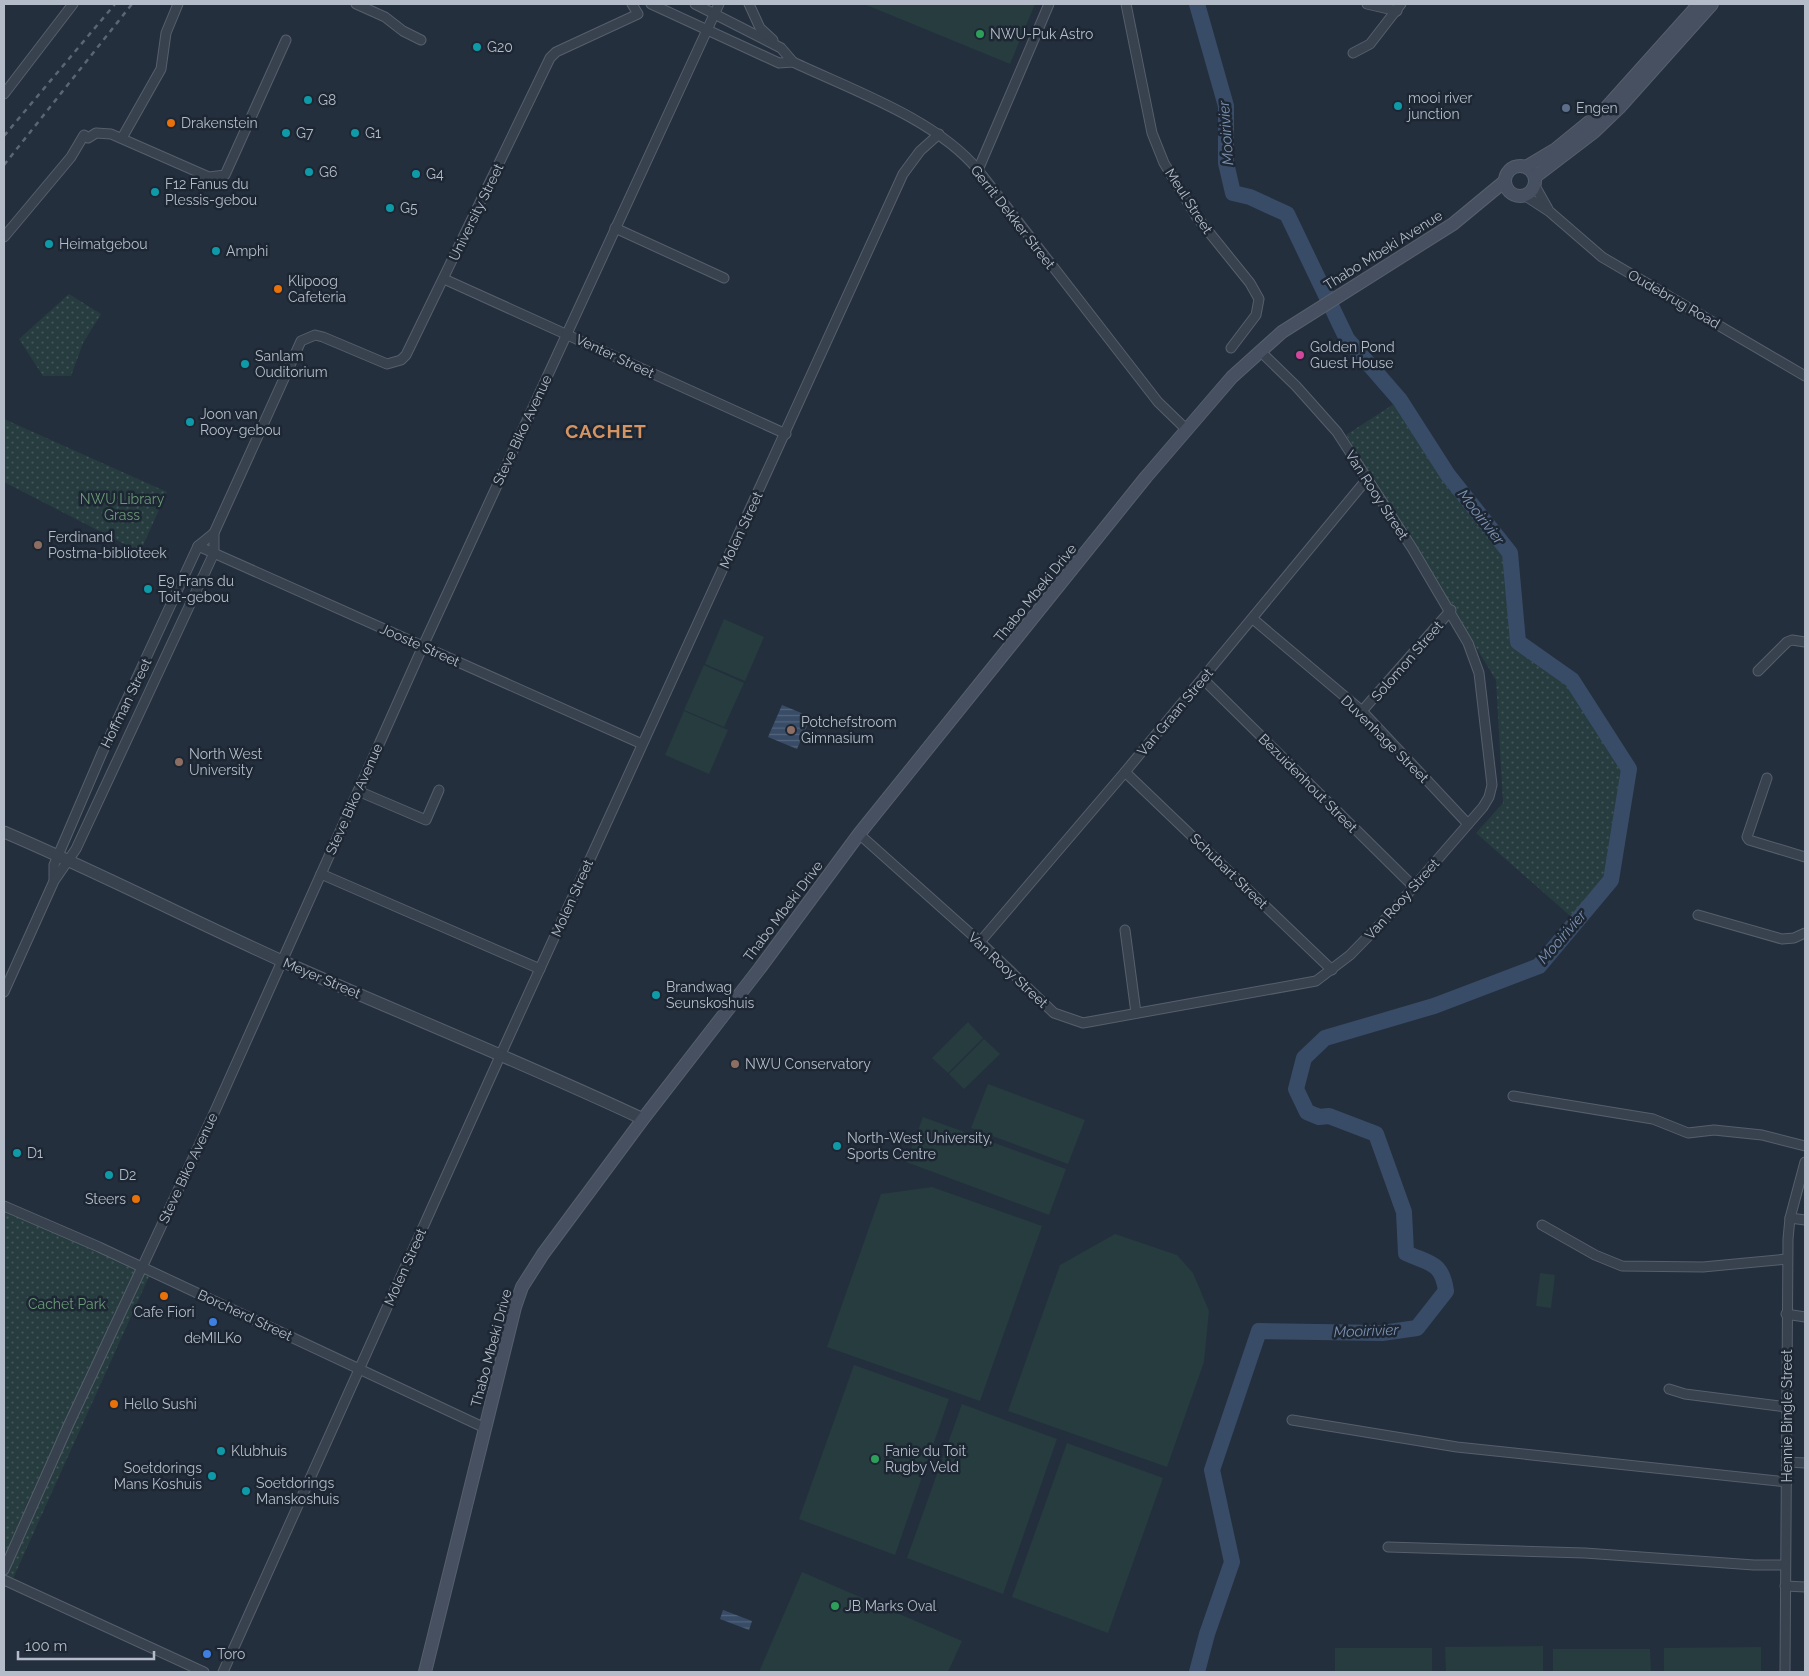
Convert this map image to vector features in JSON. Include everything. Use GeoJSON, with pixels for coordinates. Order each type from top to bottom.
{"type":"FeatureCollection","features":[{"type":"Feature","properties":{"kind":"main road"},"geometry":{"type":"LineString","coordinates":[[1699,4],[1605,109],[1556,150],[1526,167],[1512,168],[1506,174],[1505,181],[1518,195],[1530,192],[1535,182],[1619,108],[1712,4]]}},
{"type":"Feature","properties":{"kind":"main road"},"geometry":{"type":"LineString","coordinates":[[1526,167],[1535,182]]}},
{"type":"Feature","properties":{"kind":"main road","name":"Thabo Mbeki Avenue"},"geometry":{"type":"LineString","coordinates":[[1308,315],[1474,209],[1505,181]]}},
{"type":"Feature","properties":{"kind":"main road","name":"Thabo Mbeki Avenue"},"geometry":{"type":"LineString","coordinates":[[1474,209],[1518,195]]}},
{"type":"Feature","properties":{"kind":"main road","name":"Thabo Mbeki Drive"},"geometry":{"type":"LineString","coordinates":[[426,1672],[515,1307],[522,1287],[543,1254],[642,1118],[760,968],[859,834],[1146,477],[1232,377],[1282,332],[1308,315]]}},
{"type":"Feature","properties":{"kind":"street"},"geometry":{"type":"LineString","coordinates":[[4,94],[73,4]]}},
{"type":"Feature","properties":{"kind":"street"},"geometry":{"type":"LineString","coordinates":[[122,138],[161,68],[166,33],[178,4]]}},
{"type":"Feature","properties":{"kind":"street"},"geometry":{"type":"LineString","coordinates":[[356,4],[385,16],[403,31],[421,40]]}},
{"type":"Feature","properties":{"kind":"street","name":"University Street"},"geometry":{"type":"LineString","coordinates":[[297,349],[301,341],[316,335],[387,364],[401,360],[406,355],[550,58],[556,52],[638,14],[632,4]]}},
{"type":"Feature","properties":{"kind":"street","name":"Gerrit Dekker Street"},"geometry":{"type":"LineString","coordinates":[[651,4],[779,63],[793,62]]}},
{"type":"Feature","properties":{"kind":"street","name":"Gerrit Dekker Street"},"geometry":{"type":"LineString","coordinates":[[695,4],[714,12],[781,48],[793,62],[939,134],[956,146],[978,170],[1167,413],[1187,430]]}},
{"type":"Feature","properties":{"kind":"street","name":"Steve Biko Avenue"},"geometry":{"type":"LineString","coordinates":[[4,1570],[141,1267],[215,1111],[423,646],[719,4]]}},
{"type":"Feature","properties":{"kind":"street"},"geometry":{"type":"LineString","coordinates":[[749,4],[760,28],[781,48]]}},
{"type":"Feature","properties":{"kind":"street"},"geometry":{"type":"LineString","coordinates":[[978,170],[1049,4]]}},
{"type":"Feature","properties":{"kind":"street","name":"Meul Street"},"geometry":{"type":"LineString","coordinates":[[1126,4],[1152,133],[1164,163],[1196,216],[1250,283],[1259,299],[1256,315],[1231,348]]}},
{"type":"Feature","properties":{"kind":"street"},"geometry":{"type":"LineString","coordinates":[[1367,4],[1399,7]]}},
{"type":"Feature","properties":{"kind":"street"},"geometry":{"type":"LineString","coordinates":[[1353,54],[1370,44],[1399,7]]}},
{"type":"Feature","properties":{"kind":"street"},"geometry":{"type":"LineString","coordinates":[[4,238],[71,157],[84,135],[88,138],[103,133],[122,138],[209,177],[224,175],[286,40]]}},
{"type":"Feature","properties":{"kind":"street","name":"Molen Street"},"geometry":{"type":"LineString","coordinates":[[223,1672],[501,1054],[786,434],[903,174],[920,151],[939,134]]}},
{"type":"Feature","properties":{"kind":"street","name":"Oudebrug Road"},"geometry":{"type":"LineString","coordinates":[[1535,182],[1550,212]]}},
{"type":"Feature","properties":{"kind":"street","name":"Oudebrug Road"},"geometry":{"type":"LineString","coordinates":[[1518,195],[1550,212],[1602,257],[1805,376]]}},
{"type":"Feature","properties":{"kind":"street"},"geometry":{"type":"LineString","coordinates":[[615,228],[724,278]]}},
{"type":"Feature","properties":{"kind":"street","name":"Venter Street"},"geometry":{"type":"LineString","coordinates":[[444,279],[786,434]]}},
{"type":"Feature","properties":{"kind":"street","name":"Hoffman Street"},"geometry":{"type":"LineString","coordinates":[[4,992],[54,881],[54,865],[63,857],[214,553],[214,533],[297,349]]}},
{"type":"Feature","properties":{"kind":"street","name":"Van Rooy Street"},"geometry":{"type":"LineString","coordinates":[[859,834],[980,942],[1054,1013],[1083,1023],[1316,982],[1350,955],[1414,887],[1483,807],[1489,797],[1492,785],[1479,673],[1468,643],[1451,610],[1337,432],[1296,386],[1260,351]]}},
{"type":"Feature","properties":{"kind":"street","name":"Van Graan Street"},"geometry":{"type":"LineString","coordinates":[[980,942],[1203,679],[1367,479]]}},
{"type":"Feature","properties":{"kind":"street","name":"Hoffman Street"},"geometry":{"type":"LineString","coordinates":[[63,857],[102,753],[198,546],[214,533]]}},
{"type":"Feature","properties":{"kind":"street","name":"Jooste Street"},"geometry":{"type":"LineString","coordinates":[[198,546],[642,744]]}},
{"type":"Feature","properties":{"kind":"street","name":"Solomon Street"},"geometry":{"type":"LineString","coordinates":[[1362,711],[1451,610]]}},
{"type":"Feature","properties":{"kind":"street","name":"Duvenhage Street"},"geometry":{"type":"LineString","coordinates":[[1253,619],[1362,711],[1468,824]]}},
{"type":"Feature","properties":{"kind":"street"},"geometry":{"type":"LineString","coordinates":[[1758,671],[1786,642],[1792,640],[1805,642]]}},
{"type":"Feature","properties":{"kind":"street","name":"Bezuidenhout Street"},"geometry":{"type":"LineString","coordinates":[[1203,679],[1414,887]]}},
{"type":"Feature","properties":{"kind":"street","name":"Schubart Street"},"geometry":{"type":"LineString","coordinates":[[1125,772],[1332,970]]}},
{"type":"Feature","properties":{"kind":"street"},"geometry":{"type":"LineString","coordinates":[[1767,778],[1747,837],[1749,840],[1805,857]]}},
{"type":"Feature","properties":{"kind":"street"},"geometry":{"type":"LineString","coordinates":[[358,791],[426,820],[439,790]]}},
{"type":"Feature","properties":{"kind":"street","name":"Meyer Street"},"geometry":{"type":"LineString","coordinates":[[4,832],[63,857],[282,960],[501,1054],[642,1118]]}},
{"type":"Feature","properties":{"kind":"street"},"geometry":{"type":"LineString","coordinates":[[321,874],[540,969]]}},
{"type":"Feature","properties":{"kind":"street"},"geometry":{"type":"LineString","coordinates":[[1698,914],[1782,939],[1794,938],[1805,933]]}},
{"type":"Feature","properties":{"kind":"street"},"geometry":{"type":"LineString","coordinates":[[1125,930],[1136,1013]]}},
{"type":"Feature","properties":{"kind":"street"},"geometry":{"type":"LineString","coordinates":[[1513,1096],[1653,1119],[1688,1133],[1714,1130],[1762,1135],[1805,1146]]}},
{"type":"Feature","properties":{"kind":"street","name":"Hennie Bingle Street"},"geometry":{"type":"LineString","coordinates":[[1785,1672],[1785,1564],[1788,1462],[1786,1314],[1788,1259],[1790,1218],[1805,1162]]}},
{"type":"Feature","properties":{"kind":"street","name":"Borcherd Street"},"geometry":{"type":"LineString","coordinates":[[4,1206],[360,1367],[485,1428]]}},
{"type":"Feature","properties":{"kind":"street"},"geometry":{"type":"LineString","coordinates":[[1790,1218],[1805,1220]]}},
{"type":"Feature","properties":{"kind":"street"},"geometry":{"type":"LineString","coordinates":[[1542,1225],[1596,1255],[1622,1266],[1703,1267],[1788,1259]]}},
{"type":"Feature","properties":{"kind":"street"},"geometry":{"type":"LineString","coordinates":[[1786,1314],[1805,1317]]}},
{"type":"Feature","properties":{"kind":"street"},"geometry":{"type":"LineString","coordinates":[[1669,1389],[1685,1394],[1787,1406]]}},
{"type":"Feature","properties":{"kind":"street"},"geometry":{"type":"LineString","coordinates":[[1292,1420],[1457,1447],[1787,1482]]}},
{"type":"Feature","properties":{"kind":"street"},"geometry":{"type":"LineString","coordinates":[[1788,1462],[1805,1463]]}},
{"type":"Feature","properties":{"kind":"street"},"geometry":{"type":"LineString","coordinates":[[1388,1547],[1585,1553],[1754,1565],[1785,1564]]}},
{"type":"Feature","properties":{"kind":"street"},"geometry":{"type":"LineString","coordinates":[[4,1580],[204,1672]]}},
{"type":"Feature","properties":{"kind":"street"},"geometry":{"type":"LineString","coordinates":[[1785,1586],[1805,1587]]}},
{"type":"Feature","properties":{"kind":"green space","name":"NWU-Puk Astro"},"geometry":{"type":"Polygon","coordinates":[[[864,4],[1035,4],[1010,64],[864,4]]]}},
{"type":"Feature","properties":{"kind":"green space"},"geometry":{"type":"Polygon","coordinates":[[[69,294],[101,314],[83,343],[71,376],[43,376],[19,339],[69,294]]]}},
{"type":"Feature","properties":{"kind":"green space"},"geometry":{"type":"Polygon","coordinates":[[[1400,400],[1448,475],[1510,553],[1518,642],[1572,680],[1629,769],[1611,880],[1576,921],[1476,833],[1503,803],[1496,680],[1346,435],[1400,400]]]}},
{"type":"Feature","properties":{"kind":"green space","name":"NWU Library Grass"},"geometry":{"type":"Polygon","coordinates":[[[4,419],[167,492],[140,552],[4,482],[4,419]]]}},
{"type":"Feature","properties":{"kind":"green space"},"geometry":{"type":"Polygon","coordinates":[[[724,619],[764,637],[745,681],[705,664],[724,619]]]}},
{"type":"Feature","properties":{"kind":"green space"},"geometry":{"type":"Polygon","coordinates":[[[704,665],[744,683],[724,727],[684,710],[704,665]]]}},
{"type":"Feature","properties":{"kind":"green space"},"geometry":{"type":"Polygon","coordinates":[[[684,711],[728,730],[709,774],[665,755],[684,711]]]}},
{"type":"Feature","properties":{"kind":"green space"},"geometry":{"type":"Polygon","coordinates":[[[968,1022],[983,1038],[948,1073],[932,1058],[968,1022]]]}},
{"type":"Feature","properties":{"kind":"green space"},"geometry":{"type":"Polygon","coordinates":[[[984,1039],[1000,1054],[964,1089],[949,1074],[984,1039]]]}},
{"type":"Feature","properties":{"kind":"green space"},"geometry":{"type":"Polygon","coordinates":[[[988,1084],[1085,1120],[1068,1164],[971,1128],[988,1084]]]}},
{"type":"Feature","properties":{"kind":"green space"},"geometry":{"type":"Polygon","coordinates":[[[923,1117],[1066,1169],[1049,1215],[906,1162],[923,1117]]]}},
{"type":"Feature","properties":{"kind":"green space"},"geometry":{"type":"Polygon","coordinates":[[[932,1187],[1042,1226],[980,1401],[827,1347],[881,1194],[932,1187]]]}},
{"type":"Feature","properties":{"kind":"green space","name":"Cachet Park"},"geometry":{"type":"Polygon","coordinates":[[[4,1206],[151,1272],[11,1583],[4,1579],[4,1206]]]}},
{"type":"Feature","properties":{"kind":"green space"},"geometry":{"type":"Polygon","coordinates":[[[1115,1234],[1177,1255],[1193,1273],[1209,1311],[1204,1362],[1167,1467],[1008,1411],[1060,1265],[1115,1234]]]}},
{"type":"Feature","properties":{"kind":"green space"},"geometry":{"type":"Polygon","coordinates":[[[1540,1273],[1555,1275],[1551,1308],[1536,1306],[1540,1273]]]}},
{"type":"Feature","properties":{"kind":"green space","name":"Fanie du Toit Rugby Veld"},"geometry":{"type":"Polygon","coordinates":[[[854,1365],[949,1399],[895,1555],[799,1519],[854,1365]]]}},
{"type":"Feature","properties":{"kind":"green space"},"geometry":{"type":"Polygon","coordinates":[[[962,1404],[1057,1439],[1003,1594],[907,1558],[962,1404]]]}},
{"type":"Feature","properties":{"kind":"green space"},"geometry":{"type":"Polygon","coordinates":[[[1067,1443],[1163,1478],[1108,1633],[1012,1597],[1067,1443]]]}},
{"type":"Feature","properties":{"kind":"green space","name":"JB Marks Oval"},"geometry":{"type":"Polygon","coordinates":[[[802,1572],[962,1641],[948,1672],[759,1672],[802,1572]]]}},
{"type":"Feature","properties":{"kind":"green space"},"geometry":{"type":"Polygon","coordinates":[[[1543,1646],[1543,1672],[1446,1672],[1445,1647],[1543,1646]]]}},
{"type":"Feature","properties":{"kind":"green space"},"geometry":{"type":"Polygon","coordinates":[[[1761,1647],[1761,1672],[1664,1672],[1664,1648],[1761,1647]]]}},
{"type":"Feature","properties":{"kind":"green space"},"geometry":{"type":"Polygon","coordinates":[[[1335,1648],[1432,1648],[1432,1672],[1335,1672],[1335,1648]]]}},
{"type":"Feature","properties":{"kind":"green space"},"geometry":{"type":"Polygon","coordinates":[[[1553,1649],[1650,1649],[1651,1672],[1553,1672],[1553,1649]]]}},
{"type":"Feature","properties":{"kind":"water"},"geometry":{"type":"Polygon","coordinates":[[[782,705],[811,717],[797,749],[768,737],[782,705]]]}},
{"type":"Feature","properties":{"kind":"water"},"geometry":{"type":"Polygon","coordinates":[[[723,1610],[752,1621],[749,1630],[720,1619],[723,1610]]]}},
{"type":"Feature","properties":{"kind":"waterway","name":"Mooirivier"},"geometry":{"type":"LineString","coordinates":[[1197,4],[1226,106],[1226,163],[1233,193],[1250,197],[1287,214],[1347,339],[1400,400],[1448,475],[1510,553],[1518,642],[1572,680],[1629,769],[1611,880],[1539,966],[1434,1006],[1325,1038],[1304,1058],[1296,1089],[1307,1112],[1319,1117],[1329,1116],[1376,1134],[1404,1212],[1406,1253],[1434,1265],[1441,1274],[1446,1291],[1417,1328],[1382,1333],[1259,1331],[1212,1470],[1232,1562],[1207,1634],[1197,1672]]}},
{"type":"Feature","properties":{"kind":"railway"},"geometry":{"type":"LineString","coordinates":[[4,136],[115,4]]}},
{"type":"Feature","properties":{"kind":"railway"},"geometry":{"type":"LineString","coordinates":[[4,165],[132,4]]}},
{"type":"Feature","properties":{"kind":"place","name":"NWU-Puk Astro"},"geometry":{"type":"Point","coordinates":[980,34]}},
{"type":"Feature","properties":{"kind":"place","name":"G20"},"geometry":{"type":"Point","coordinates":[477,47]}},
{"type":"Feature","properties":{"kind":"place","name":"G8"},"geometry":{"type":"Point","coordinates":[308,100]}},
{"type":"Feature","properties":{"kind":"place","name":"mooi river junction"},"geometry":{"type":"Point","coordinates":[1398,106]}},
{"type":"Feature","properties":{"kind":"place","name":"Engen"},"geometry":{"type":"Point","coordinates":[1566,108]}},
{"type":"Feature","properties":{"kind":"place","name":"Drakenstein"},"geometry":{"type":"Point","coordinates":[171,123]}},
{"type":"Feature","properties":{"kind":"place","name":"G7"},"geometry":{"type":"Point","coordinates":[286,133]}},
{"type":"Feature","properties":{"kind":"place","name":"G1"},"geometry":{"type":"Point","coordinates":[355,133]}},
{"type":"Feature","properties":{"kind":"place","name":"G6"},"geometry":{"type":"Point","coordinates":[309,172]}},
{"type":"Feature","properties":{"kind":"place","name":"G4"},"geometry":{"type":"Point","coordinates":[416,174]}},
{"type":"Feature","properties":{"kind":"place","name":"F12 Fanus du Plessis-gebou"},"geometry":{"type":"Point","coordinates":[155,192]}},
{"type":"Feature","properties":{"kind":"place","name":"G5"},"geometry":{"type":"Point","coordinates":[390,208]}},
{"type":"Feature","properties":{"kind":"place","name":"Heimatgebou"},"geometry":{"type":"Point","coordinates":[49,244]}},
{"type":"Feature","properties":{"kind":"place","name":"Amphi"},"geometry":{"type":"Point","coordinates":[216,251]}},
{"type":"Feature","properties":{"kind":"place","name":"Klipoog Cafeteria"},"geometry":{"type":"Point","coordinates":[278,289]}},
{"type":"Feature","properties":{"kind":"place","name":"Golden Pond Guest House"},"geometry":{"type":"Point","coordinates":[1300,355]}},
{"type":"Feature","properties":{"kind":"place","name":"Sanlam Ouditorium"},"geometry":{"type":"Point","coordinates":[245,364]}},
{"type":"Feature","properties":{"kind":"place","name":"Joon van Rooy-gebou"},"geometry":{"type":"Point","coordinates":[190,422]}},
{"type":"Feature","properties":{"kind":"place","name":"Ferdinand Postma-biblioteek"},"geometry":{"type":"Point","coordinates":[38,545]}},
{"type":"Feature","properties":{"kind":"place","name":"E9 Frans du Toit-gebou"},"geometry":{"type":"Point","coordinates":[148,589]}},
{"type":"Feature","properties":{"kind":"place","name":"Potchefstroom Gimnasium"},"geometry":{"type":"Point","coordinates":[791,730]}},
{"type":"Feature","properties":{"kind":"place","name":"North West University"},"geometry":{"type":"Point","coordinates":[179,762]}},
{"type":"Feature","properties":{"kind":"place","name":"Brandwag Seunskoshuis"},"geometry":{"type":"Point","coordinates":[656,995]}},
{"type":"Feature","properties":{"kind":"place","name":"NWU Conservatory"},"geometry":{"type":"Point","coordinates":[735,1064]}},
{"type":"Feature","properties":{"kind":"place","name":"North-West University, Sports Centre"},"geometry":{"type":"Point","coordinates":[837,1146]}},
{"type":"Feature","properties":{"kind":"place","name":"D1"},"geometry":{"type":"Point","coordinates":[17,1153]}},
{"type":"Feature","properties":{"kind":"place","name":"D2"},"geometry":{"type":"Point","coordinates":[109,1175]}},
{"type":"Feature","properties":{"kind":"place","name":"Steers"},"geometry":{"type":"Point","coordinates":[136,1199]}},
{"type":"Feature","properties":{"kind":"place","name":"Cafe Fiori"},"geometry":{"type":"Point","coordinates":[164,1296]}},
{"type":"Feature","properties":{"kind":"place","name":"deMILKo"},"geometry":{"type":"Point","coordinates":[213,1322]}},
{"type":"Feature","properties":{"kind":"place","name":"Hello Sushi"},"geometry":{"type":"Point","coordinates":[114,1404]}},
{"type":"Feature","properties":{"kind":"place","name":"Klubhuis"},"geometry":{"type":"Point","coordinates":[221,1451]}},
{"type":"Feature","properties":{"kind":"place","name":"Fanie du Toit Rugby Veld"},"geometry":{"type":"Point","coordinates":[875,1459]}},
{"type":"Feature","properties":{"kind":"place","name":"Soetdorings Mans Koshuis"},"geometry":{"type":"Point","coordinates":[212,1476]}},
{"type":"Feature","properties":{"kind":"place","name":"Soetdorings Manskoshuis"},"geometry":{"type":"Point","coordinates":[246,1491]}},
{"type":"Feature","properties":{"kind":"place","name":"JB Marks Oval"},"geometry":{"type":"Point","coordinates":[835,1606]}},
{"type":"Feature","properties":{"kind":"place","name":"Toro"},"geometry":{"type":"Point","coordinates":[207,1654]}},
{"type":"Feature","properties":{"kind":"district","name":"CACHET"},"geometry":{"type":"Point","coordinates":[606,431]}}]}
